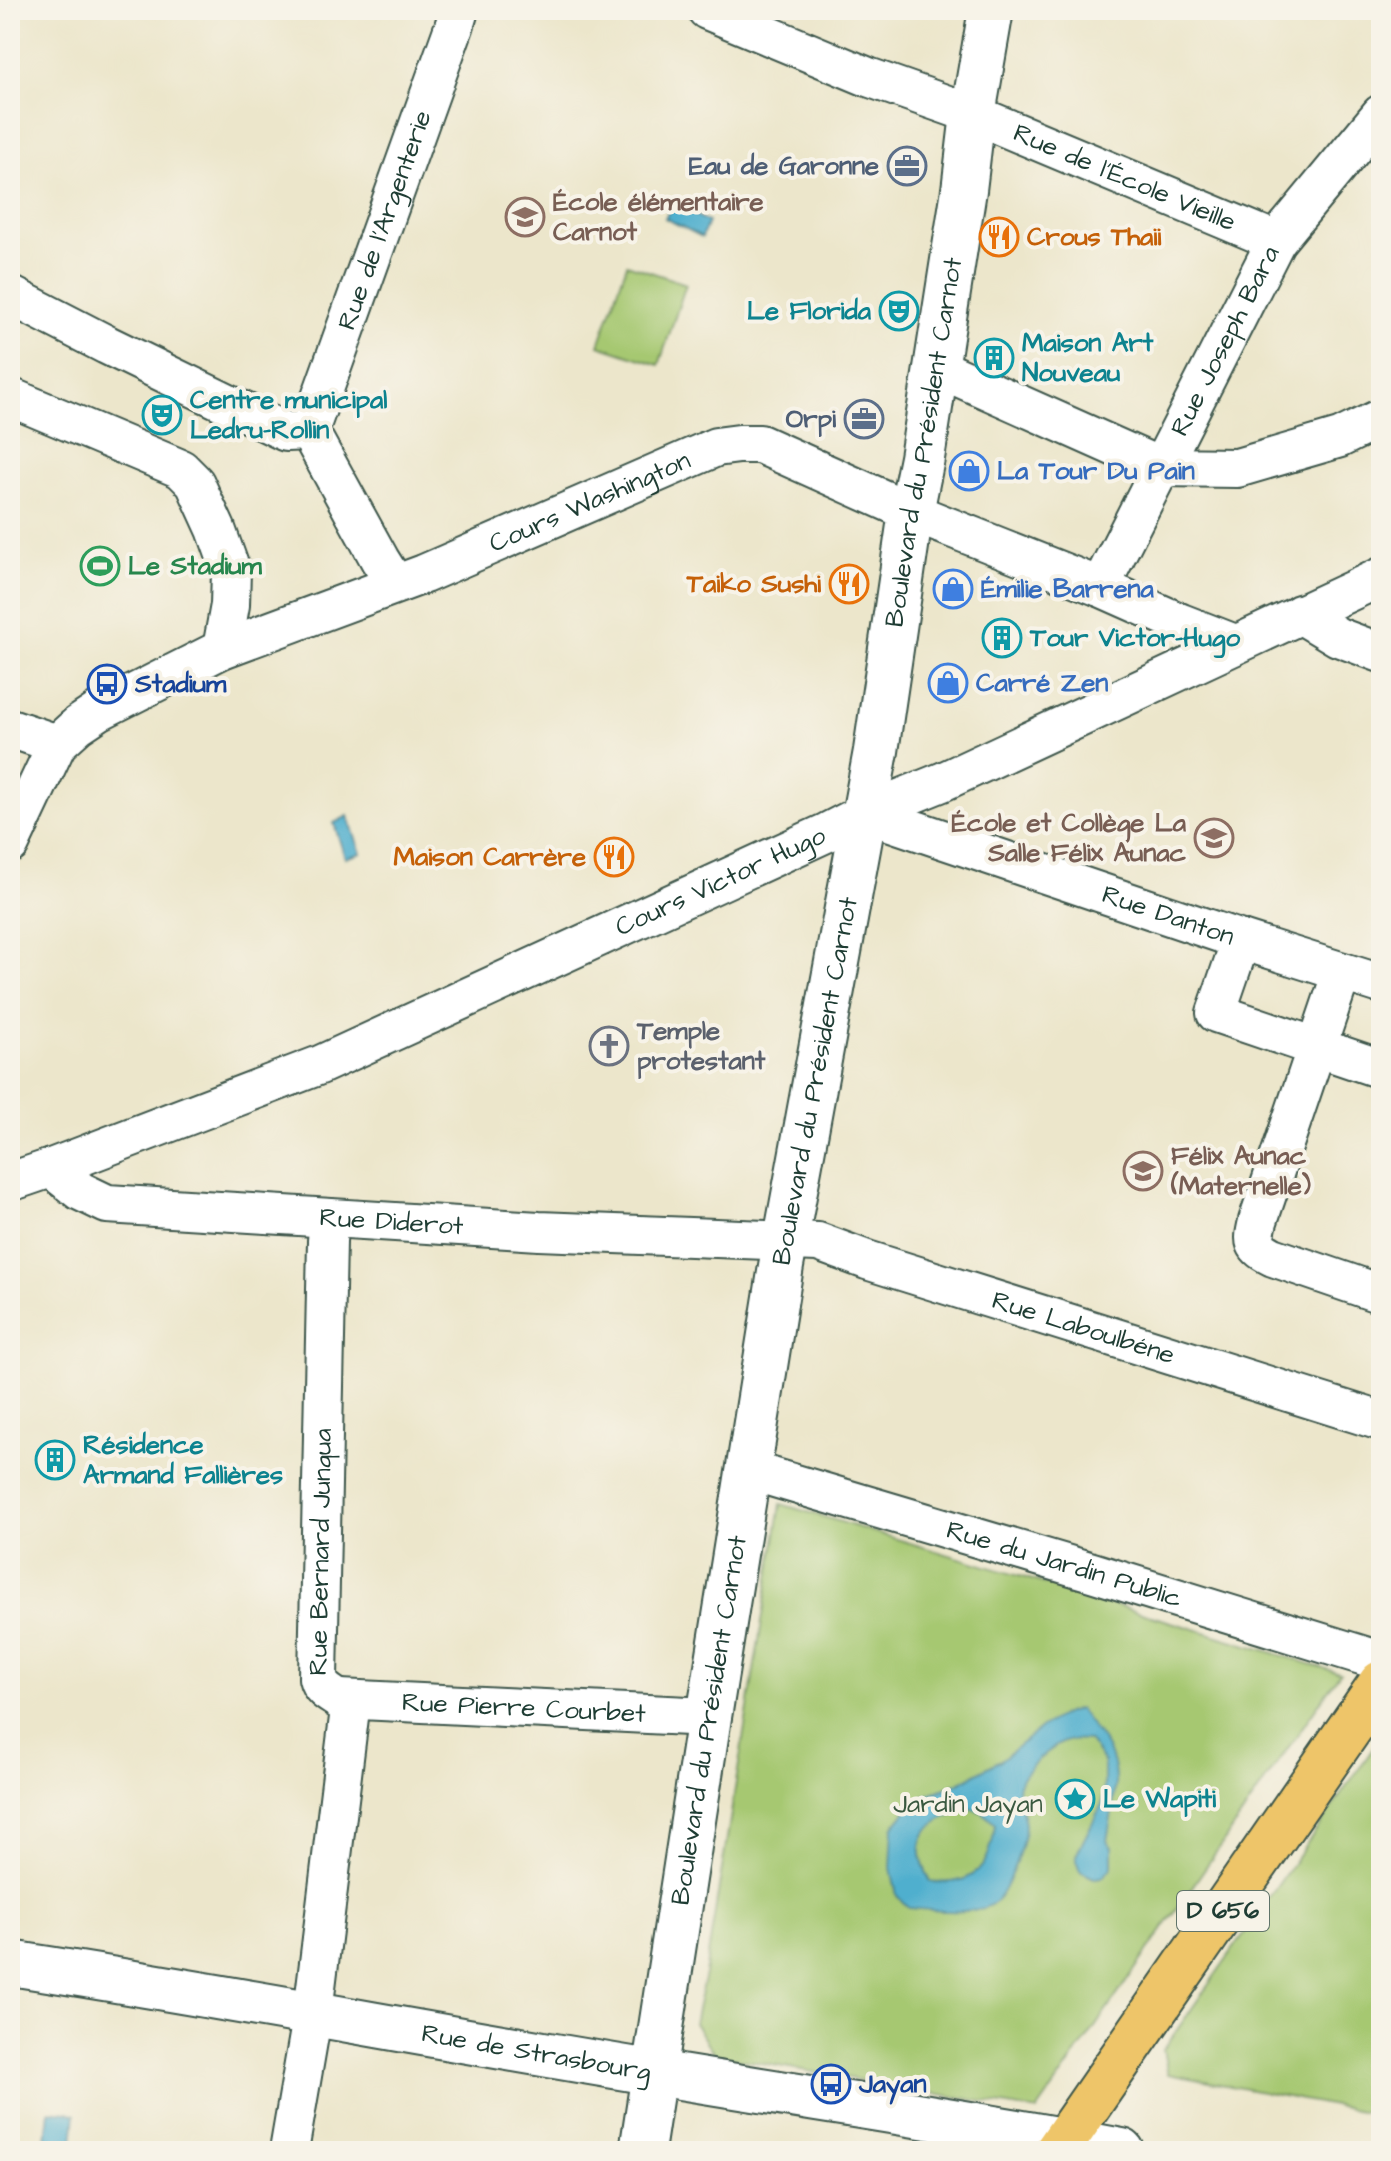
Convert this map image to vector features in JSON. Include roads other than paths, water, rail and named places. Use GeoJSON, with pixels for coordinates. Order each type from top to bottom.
{"type":"FeatureCollection","features":[{"type":"Feature","properties":{"kind":"main road","name":"D 656"},"geometry":{"type":"LineString","coordinates":[[1061,2145],[1381,1683]]}},
{"type":"Feature","properties":{"kind":"street","name":"Rue de l'Argenterie"},"geometry":{"type":"LineString","coordinates":[[309,431],[459,10]]}},
{"type":"Feature","properties":{"kind":"street","name":"Rue de l'École Vieille"},"geometry":{"type":"LineString","coordinates":[[707,10],[868,77],[973,114],[1276,241]]}},
{"type":"Feature","properties":{"kind":"street","name":"Boulevard du Président Carnot"},"geometry":{"type":"LineString","coordinates":[[642,2151],[748,1470],[786,1241],[865,813],[991,10]]}},
{"type":"Feature","properties":{"kind":"street","name":"Rue Joseph Bara"},"geometry":{"type":"LineString","coordinates":[[1100,587],[1276,241],[1381,114]]}},
{"type":"Feature","properties":{"kind":"street"},"geometry":{"type":"LineString","coordinates":[[10,295],[286,432],[309,431],[395,584]]}},
{"type":"Feature","properties":{"kind":"street"},"geometry":{"type":"LineString","coordinates":[[936,367],[1160,467],[1237,468],[1340,438],[1381,418]]}},
{"type":"Feature","properties":{"kind":"street"},"geometry":{"type":"LineString","coordinates":[[10,397],[181,469],[195,483],[231,571],[230,605],[222,649]]}},
{"type":"Feature","properties":{"kind":"street","name":"Cours Washington"},"geometry":{"type":"LineString","coordinates":[[10,844],[57,744],[99,711],[222,649],[497,543],[716,447],[728,445],[760,444],[911,512],[1235,644]]}},
{"type":"Feature","properties":{"kind":"street","name":"Cours Victor Hugo"},"geometry":{"type":"LineString","coordinates":[[51,1168],[320,1065],[1381,577]]}},
{"type":"Feature","properties":{"kind":"street"},"geometry":{"type":"LineString","coordinates":[[1300,614],[1338,637],[1381,653]]}},
{"type":"Feature","properties":{"kind":"street"},"geometry":{"type":"LineString","coordinates":[[10,728],[57,744]]}},
{"type":"Feature","properties":{"kind":"street","name":"Rue Danton"},"geometry":{"type":"LineString","coordinates":[[865,813],[1381,984]]}},
{"type":"Feature","properties":{"kind":"street"},"geometry":{"type":"LineString","coordinates":[[1241,940],[1216,1013],[1381,1069]]}},
{"type":"Feature","properties":{"kind":"street"},"geometry":{"type":"LineString","coordinates":[[1342,972],[1254,1240],[1258,1249],[1273,1257],[1381,1294]]}},
{"type":"Feature","properties":{"kind":"street"},"geometry":{"type":"LineString","coordinates":[[10,1182],[51,1168]]}},
{"type":"Feature","properties":{"kind":"street","name":"Rue Diderot"},"geometry":{"type":"LineString","coordinates":[[51,1168],[80,1191],[107,1204],[555,1232],[786,1241]]}},
{"type":"Feature","properties":{"kind":"street","name":"Rue Bernard Junqua"},"geometry":{"type":"LineString","coordinates":[[313,2012],[350,1709],[340,1699],[325,1692],[319,1686],[318,1678],[329,1218]]}},
{"type":"Feature","properties":{"kind":"street","name":"Rue Laboulbéne"},"geometry":{"type":"LineString","coordinates":[[786,1241],[818,1242],[882,1265],[1381,1421]]}},
{"type":"Feature","properties":{"kind":"street","name":"Rue du Jardin Public"},"geometry":{"type":"LineString","coordinates":[[748,1470],[1381,1661]]}},
{"type":"Feature","properties":{"kind":"street","name":"Rue Pierre Courbet"},"geometry":{"type":"LineString","coordinates":[[340,1699],[709,1717]]}},
{"type":"Feature","properties":{"kind":"street","name":"Rue de Strasbourg"},"geometry":{"type":"LineString","coordinates":[[10,1963],[313,2012],[1061,2145],[1122,2151]]}},
{"type":"Feature","properties":{"kind":"street"},"geometry":{"type":"LineString","coordinates":[[289,2151],[313,2012]]}},
{"type":"Feature","properties":{"kind":"water"},"geometry":{"type":"Polygon","coordinates":[[[674,203],[708,222],[702,237],[665,218],[674,203]]]}},
{"type":"Feature","properties":{"kind":"water"},"geometry":{"type":"Polygon","coordinates":[[[348,816],[361,853],[345,858],[334,823],[348,816]]]}},
{"type":"Feature","properties":{"kind":"water"},"geometry":{"type":"Polygon","coordinates":[[[1079,1709],[1111,1757],[1115,1792],[1107,1841],[1112,1847],[1112,1867],[1103,1877],[1094,1878],[1080,1871],[1076,1860],[1102,1804],[1104,1762],[1088,1740],[1070,1740],[1038,1760],[1019,1784],[1024,1835],[1010,1878],[995,1902],[977,1910],[965,1911],[909,1908],[897,1896],[891,1868],[893,1827],[911,1805],[1001,1760],[1042,1727],[1079,1709]],[[969,1808],[954,1813],[925,1834],[921,1854],[931,1882],[959,1881],[970,1876],[985,1862],[995,1824],[982,1812],[969,1808]]]}},
{"type":"Feature","properties":{"kind":"water"},"geometry":{"type":"Polygon","coordinates":[[[49,2111],[76,2114],[72,2151],[45,2151],[49,2111]]]}},
{"type":"Feature","properties":{"kind":"place","name":"Eau de Garonne"},"geometry":{"type":"Point","coordinates":[907,166]}},
{"type":"Feature","properties":{"kind":"place","name":"École élémentaire Carnot"},"geometry":{"type":"Point","coordinates":[525,217]}},
{"type":"Feature","properties":{"kind":"place","name":"Crous Thaii"},"geometry":{"type":"Point","coordinates":[999,237]}},
{"type":"Feature","properties":{"kind":"place","name":"Le Florida"},"geometry":{"type":"Point","coordinates":[899,311]}},
{"type":"Feature","properties":{"kind":"place","name":"Maison Art Nouveau"},"geometry":{"type":"Point","coordinates":[994,358]}},
{"type":"Feature","properties":{"kind":"place","name":"Centre municipal Ledru-Rollin"},"geometry":{"type":"Point","coordinates":[162,415]}},
{"type":"Feature","properties":{"kind":"place","name":"Orpi"},"geometry":{"type":"Point","coordinates":[864,419]}},
{"type":"Feature","properties":{"kind":"place","name":"La Tour Du Pain"},"geometry":{"type":"Point","coordinates":[969,471]}},
{"type":"Feature","properties":{"kind":"place","name":"Le Stadium"},"geometry":{"type":"Point","coordinates":[100,566]}},
{"type":"Feature","properties":{"kind":"place","name":"Taiko Sushi"},"geometry":{"type":"Point","coordinates":[849,584]}},
{"type":"Feature","properties":{"kind":"place","name":"Émilie Barrena"},"geometry":{"type":"Point","coordinates":[953,589]}},
{"type":"Feature","properties":{"kind":"place","name":"Tour Victor-Hugo"},"geometry":{"type":"Point","coordinates":[1002,638]}},
{"type":"Feature","properties":{"kind":"place","name":"Carré Zen"},"geometry":{"type":"Point","coordinates":[948,683]}},
{"type":"Feature","properties":{"kind":"place","name":"Stadium"},"geometry":{"type":"Point","coordinates":[107,684]}},
{"type":"Feature","properties":{"kind":"place","name":"École et Collège La Salle Félix Aunac"},"geometry":{"type":"Point","coordinates":[1214,838]}},
{"type":"Feature","properties":{"kind":"place","name":"Maison Carrère"},"geometry":{"type":"Point","coordinates":[614,857]}},
{"type":"Feature","properties":{"kind":"place","name":"Temple protestant"},"geometry":{"type":"Point","coordinates":[609,1046]}},
{"type":"Feature","properties":{"kind":"place","name":"Félix Aunac (Maternelle)"},"geometry":{"type":"Point","coordinates":[1143,1171]}},
{"type":"Feature","properties":{"kind":"place","name":"Résidence Armand Fallières"},"geometry":{"type":"Point","coordinates":[55,1460]}},
{"type":"Feature","properties":{"kind":"place","name":"Le Wapiti"},"geometry":{"type":"Point","coordinates":[1075,1799]}},
{"type":"Feature","properties":{"kind":"place","name":"Jayan"},"geometry":{"type":"Point","coordinates":[831,2084]}},
{"type":"Feature","properties":{"kind":"park label","name":"Jardin Jayan"},"geometry":{"type":"Point","coordinates":[968,1804]}}]}
